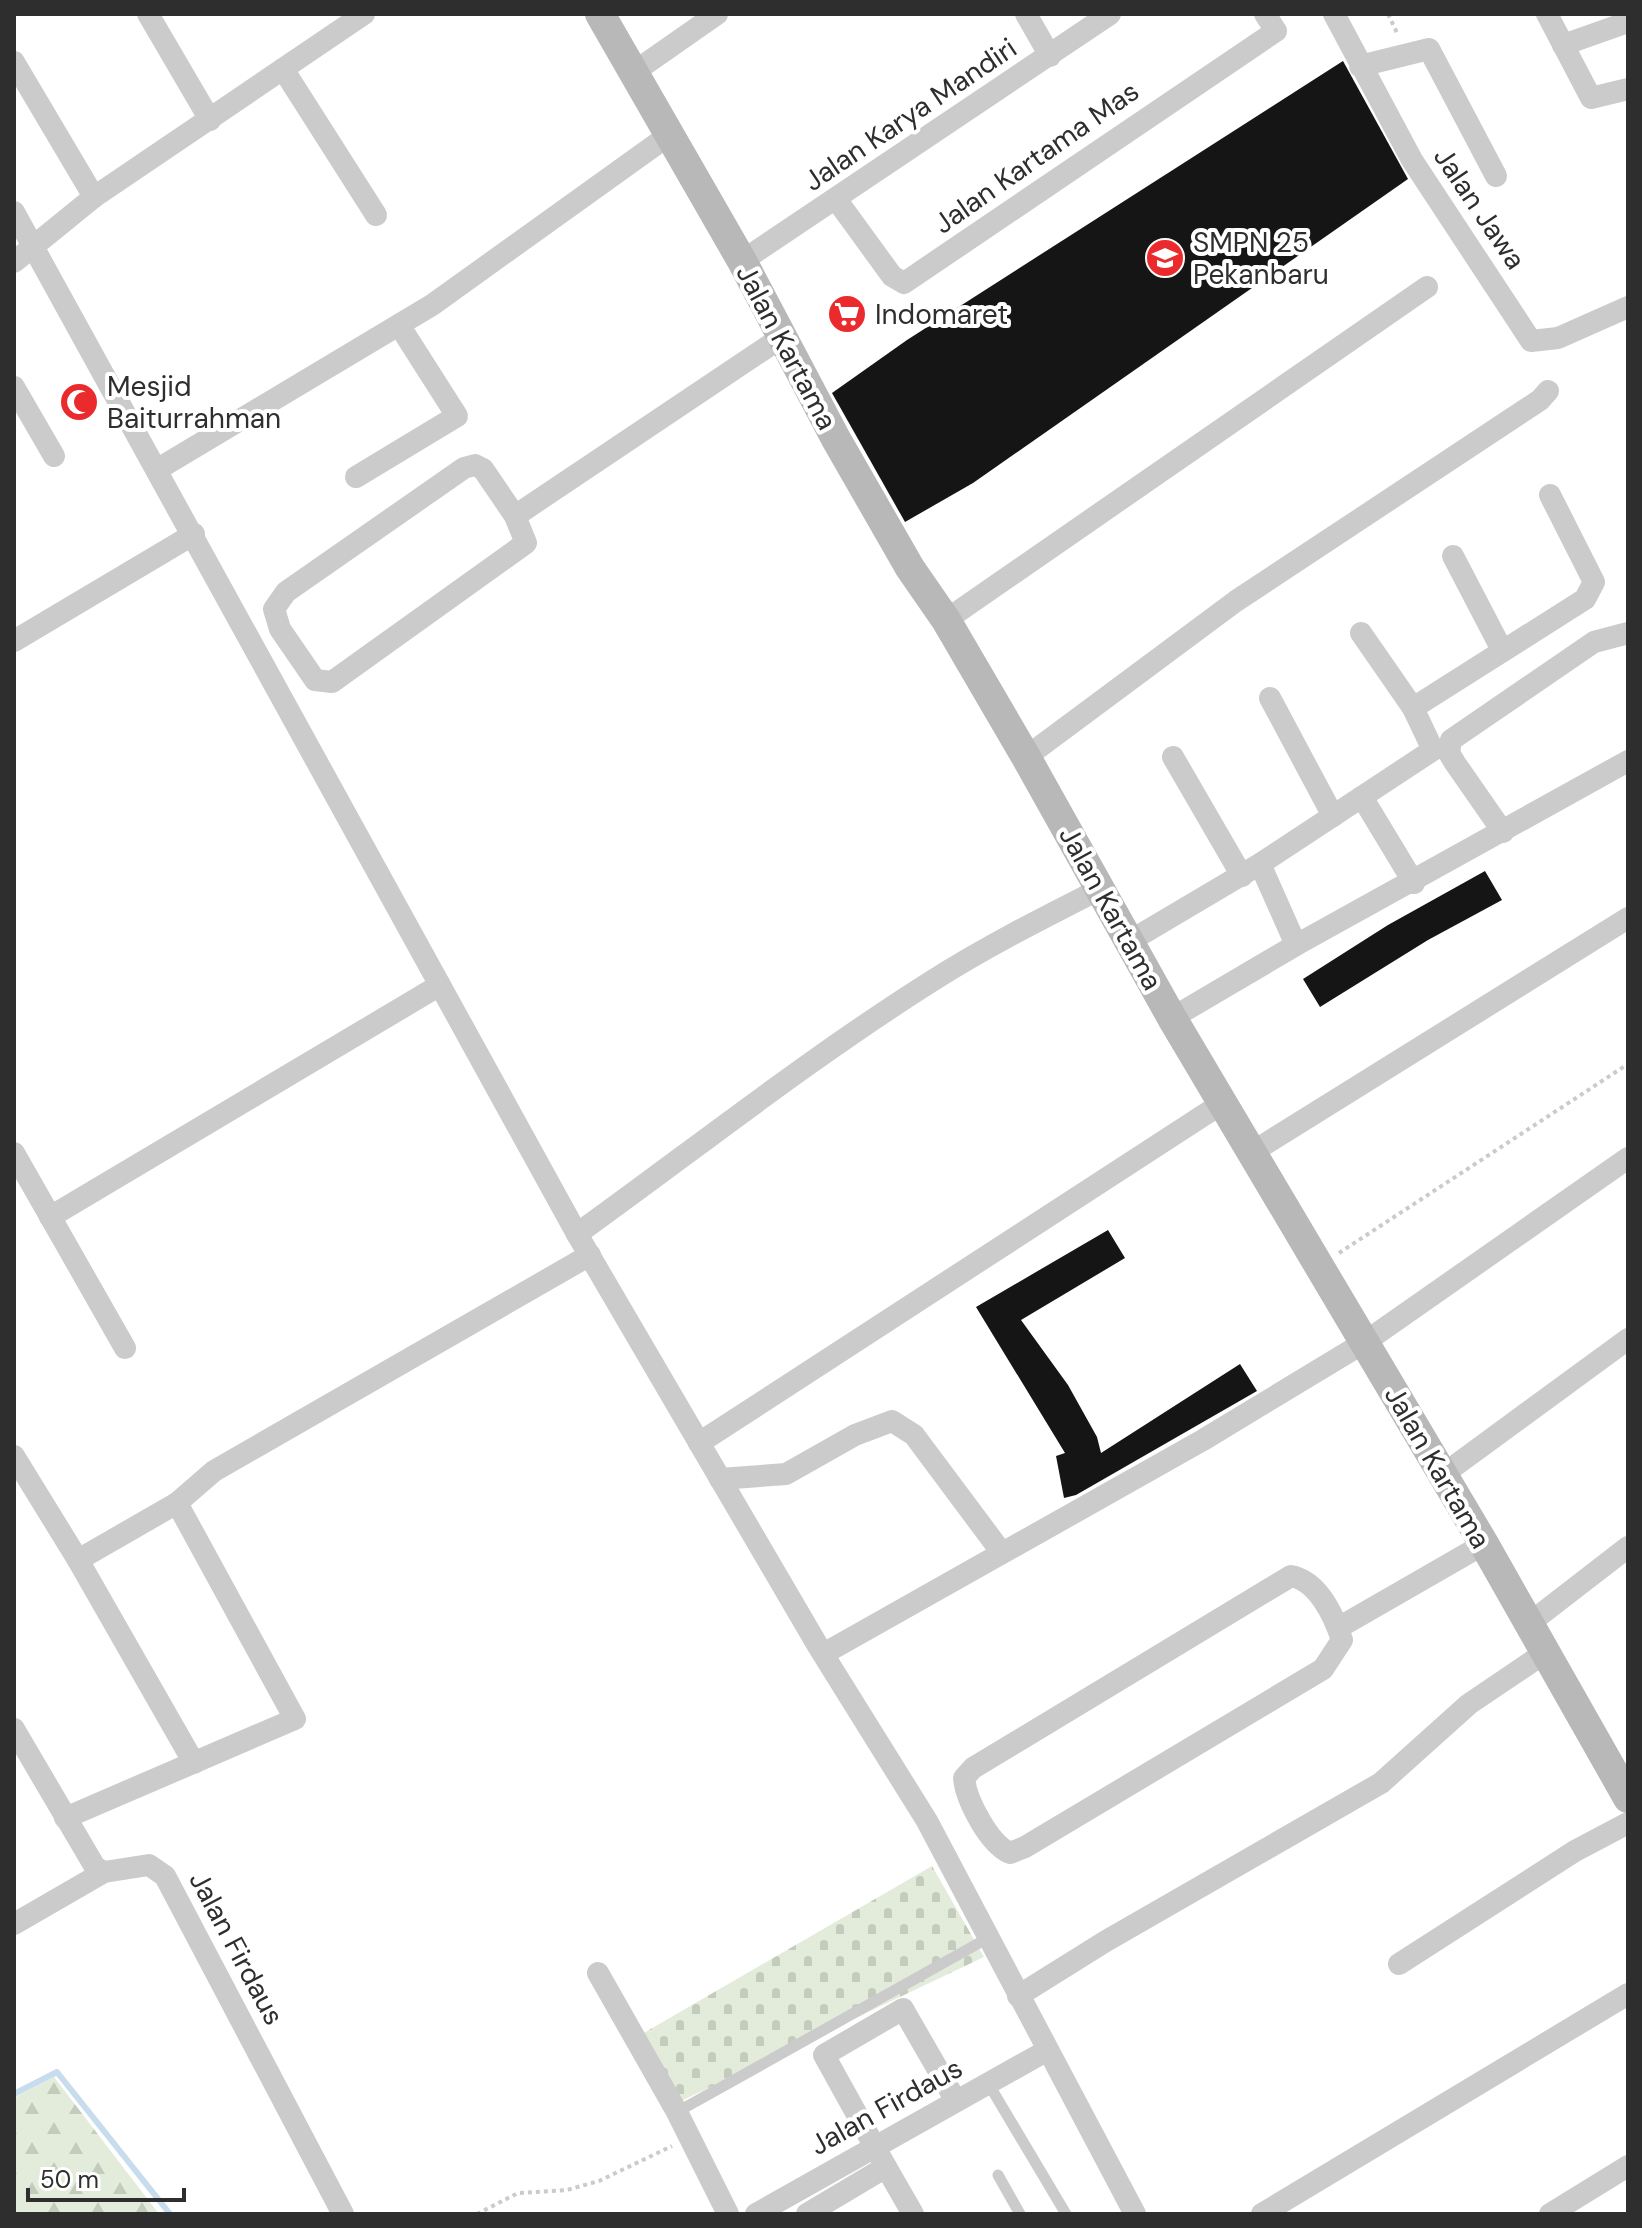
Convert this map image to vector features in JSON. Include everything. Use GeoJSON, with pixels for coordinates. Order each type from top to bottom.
{"type":"FeatureCollection","features":[{"type":"Feature","properties":{"kind":"main road","name":"Jalan Kartama"},"geometry":{"type":"LineString","coordinates":[[600,14],[742,261],[910,568],[946,620],[1026,757],[1172,1018],[1254,1151],[1441,1476],[1484,1544],[1527,1625],[1546,1652],[1628,1798]]}},
{"type":"Feature","properties":{"kind":"street"},"geometry":{"type":"LineString","coordinates":[[148,14],[210,120]]}},
{"type":"Feature","properties":{"kind":"street"},"geometry":{"type":"LineString","coordinates":[[14,262],[94,197],[364,14]]}},
{"type":"Feature","properties":{"kind":"street"},"geometry":{"type":"LineString","coordinates":[[634,72],[717,14]]}},
{"type":"Feature","properties":{"kind":"street"},"geometry":{"type":"LineString","coordinates":[[1026,14],[1050,56]]}},
{"type":"Feature","properties":{"kind":"street","name":"Jalan Karya Mandiri"},"geometry":{"type":"LineString","coordinates":[[742,261],[1110,14]]}},
{"type":"Feature","properties":{"kind":"street","name":"Jalan Kartama Mas"},"geometry":{"type":"LineString","coordinates":[[836,199],[892,276],[904,283],[1276,31],[1265,14]]}},
{"type":"Feature","properties":{"kind":"street","name":"Jalan Jawa"},"geometry":{"type":"LineString","coordinates":[[1334,14],[1412,160],[1531,341],[1558,338],[1628,307]]}},
{"type":"Feature","properties":{"kind":"street"},"geometry":{"type":"LineString","coordinates":[[1547,14],[1591,98],[1628,89]]}},
{"type":"Feature","properties":{"kind":"street"},"geometry":{"type":"LineString","coordinates":[[1563,45],[1628,22]]}},
{"type":"Feature","properties":{"kind":"street"},"geometry":{"type":"LineString","coordinates":[[1360,66],[1429,49],[1496,176]]}},
{"type":"Feature","properties":{"kind":"street"},"geometry":{"type":"LineString","coordinates":[[14,62],[94,197]]}},
{"type":"Feature","properties":{"kind":"street"},"geometry":{"type":"LineString","coordinates":[[283,69],[376,215]]}},
{"type":"Feature","properties":{"kind":"street"},"geometry":{"type":"LineString","coordinates":[[158,469],[432,305],[669,135]]}},
{"type":"Feature","properties":{"kind":"street"},"geometry":{"type":"LineString","coordinates":[[14,212],[577,1234],[720,1479],[927,1821],[1046,2051],[1135,2214]]}},
{"type":"Feature","properties":{"kind":"street"},"geometry":{"type":"LineString","coordinates":[[946,620],[1427,287]]}},
{"type":"Feature","properties":{"kind":"street"},"geometry":{"type":"LineString","coordinates":[[356,477],[457,416],[399,325]]}},
{"type":"Feature","properties":{"kind":"street"},"geometry":{"type":"LineString","coordinates":[[515,516],[782,337]]}},
{"type":"Feature","properties":{"kind":"street"},"geometry":{"type":"LineString","coordinates":[[14,387],[54,456]]}},
{"type":"Feature","properties":{"kind":"street"},"geometry":{"type":"LineString","coordinates":[[1026,757],[1236,601],[1540,400],[1548,391]]}},
{"type":"Feature","properties":{"kind":"street"},"geometry":{"type":"LineString","coordinates":[[475,465],[483,469],[515,516],[526,538],[523,545],[332,682],[322,683],[307,672],[280,629],[274,609],[286,592],[464,468],[475,465]]}},
{"type":"Feature","properties":{"kind":"street"},"geometry":{"type":"LineString","coordinates":[[1413,708],[1585,599],[1593,589],[1594,582],[1550,495]]}},
{"type":"Feature","properties":{"kind":"street"},"geometry":{"type":"LineString","coordinates":[[14,641],[194,534]]}},
{"type":"Feature","properties":{"kind":"street"},"geometry":{"type":"LineString","coordinates":[[1453,556],[1502,650]]}},
{"type":"Feature","properties":{"kind":"street"},"geometry":{"type":"LineString","coordinates":[[1130,941],[1251,870],[1433,750],[1413,708],[1361,633]]}},
{"type":"Feature","properties":{"kind":"street"},"geometry":{"type":"LineString","coordinates":[[1503,832],[1449,753],[1451,740],[1594,642],[1628,633]]}},
{"type":"Feature","properties":{"kind":"street"},"geometry":{"type":"LineString","coordinates":[[1270,698],[1333,816]]}},
{"type":"Feature","properties":{"kind":"street"},"geometry":{"type":"LineString","coordinates":[[1173,757],[1251,870],[1296,945]]}},
{"type":"Feature","properties":{"kind":"street"},"geometry":{"type":"LineString","coordinates":[[1172,1018],[1296,945],[1414,883],[1628,761]]}},
{"type":"Feature","properties":{"kind":"street"},"geometry":{"type":"LineString","coordinates":[[1362,797],[1414,883]]}},
{"type":"Feature","properties":{"kind":"street"},"geometry":{"type":"LineString","coordinates":[[577,1234],[799,1072],[932,981],[1017,931],[1102,888]]}},
{"type":"Feature","properties":{"kind":"street"},"geometry":{"type":"LineString","coordinates":[[1254,1151],[1628,918]]}},
{"type":"Feature","properties":{"kind":"street"},"geometry":{"type":"LineString","coordinates":[[50,1217],[440,985]]}},
{"type":"Feature","properties":{"kind":"street"},"geometry":{"type":"LineString","coordinates":[[699,1443],[1224,1102]]}},
{"type":"Feature","properties":{"kind":"street"},"geometry":{"type":"LineString","coordinates":[[14,1153],[125,1348]]}},
{"type":"Feature","properties":{"kind":"street"},"geometry":{"type":"LineString","coordinates":[[825,1653],[1203,1440],[1365,1342],[1628,1158]]}},
{"type":"Feature","properties":{"kind":"street"},"geometry":{"type":"LineString","coordinates":[[78,1560],[177,1503],[214,1471],[590,1255]]}},
{"type":"Feature","properties":{"kind":"street"},"geometry":{"type":"LineString","coordinates":[[1441,1476],[1628,1339]]}},
{"type":"Feature","properties":{"kind":"street"},"geometry":{"type":"LineString","coordinates":[[720,1479],[786,1474],[855,1435],[892,1421],[914,1435],[1002,1553]]}},
{"type":"Feature","properties":{"kind":"street"},"geometry":{"type":"LineString","coordinates":[[14,1456],[78,1560],[194,1763]]}},
{"type":"Feature","properties":{"kind":"street"},"geometry":{"type":"LineString","coordinates":[[65,1818],[295,1719],[177,1503]]}},
{"type":"Feature","properties":{"kind":"street"},"geometry":{"type":"LineString","coordinates":[[1338,1628],[1484,1544]]}},
{"type":"Feature","properties":{"kind":"street"},"geometry":{"type":"LineString","coordinates":[[1527,1625],[1628,1547]]}},
{"type":"Feature","properties":{"kind":"street"},"geometry":{"type":"LineString","coordinates":[[1291,1576],[1303,1578],[1317,1592],[1338,1628],[1342,1640],[1323,1669],[1025,1847],[1010,1853],[1000,1848],[965,1791],[964,1778],[973,1768],[1291,1576]]}},
{"type":"Feature","properties":{"kind":"street"},"geometry":{"type":"LineString","coordinates":[[1018,1996],[1120,1933],[1381,1783],[1469,1704],[1546,1652]]}},
{"type":"Feature","properties":{"kind":"street"},"geometry":{"type":"LineString","coordinates":[[14,1729],[24,1768],[65,1818],[95,1867],[104,1872]]}},
{"type":"Feature","properties":{"kind":"street"},"geometry":{"type":"LineString","coordinates":[[1399,1964],[1575,1851],[1628,1823]]}},
{"type":"Feature","properties":{"kind":"street","name":"Jalan Firdaus"},"geometry":{"type":"LineString","coordinates":[[104,1872],[149,1865],[165,1876],[343,2214]]}},
{"type":"Feature","properties":{"kind":"street"},"geometry":{"type":"LineString","coordinates":[[14,1924],[104,1872]]}},
{"type":"Feature","properties":{"kind":"street"},"geometry":{"type":"LineString","coordinates":[[598,1973],[677,2112],[728,2214]]}},
{"type":"Feature","properties":{"kind":"street"},"geometry":{"type":"LineString","coordinates":[[1262,2214],[1628,1994]]}},
{"type":"Feature","properties":{"kind":"street"},"geometry":{"type":"LineString","coordinates":[[913,2214],[824,2055],[903,2009],[956,2101]]}},
{"type":"Feature","properties":{"kind":"street","name":"Jalan Firdaus"},"geometry":{"type":"LineString","coordinates":[[756,2214],[1046,2051]]}},
{"type":"Feature","properties":{"kind":"street"},"geometry":{"type":"LineString","coordinates":[[1550,2214],[1628,2166]]}},
{"type":"Feature","properties":{"kind":"street"},"geometry":{"type":"LineString","coordinates":[[807,2214],[886,2167]]}},
{"type":"Feature","properties":{"kind":"lane"},"geometry":{"type":"LineString","coordinates":[[677,2112],[988,1938]]}},
{"type":"Feature","properties":{"kind":"lane"},"geometry":{"type":"LineString","coordinates":[[988,2083],[1066,2214]]}},
{"type":"Feature","properties":{"kind":"lane"},"geometry":{"type":"LineString","coordinates":[[998,2175],[1020,2214]]}},
{"type":"Feature","properties":{"kind":"path"},"geometry":{"type":"LineString","coordinates":[[1320,1265],[1628,1064]]}},
{"type":"Feature","properties":{"kind":"path"},"geometry":{"type":"LineString","coordinates":[[477,2214],[518,2193],[567,2190],[599,2181],[689,2137]]}},
{"type":"Feature","properties":{"kind":"green space"},"geometry":{"type":"Polygon","coordinates":[[[932,1866],[984,1957],[681,2101],[642,2034],[932,1866]]]}},
{"type":"Feature","properties":{"kind":"green space"},"geometry":{"type":"Polygon","coordinates":[[[54,2077],[159,2214],[14,2214],[14,2098],[54,2077]]]}},
{"type":"Feature","properties":{"kind":"building","name":"SMPN 25 Pekanbaru"},"geometry":{"type":"Polygon","coordinates":[[[1343,61],[1408,179],[973,483],[905,522],[832,393],[907,340],[1343,61]]]}},
{"type":"Feature","properties":{"kind":"building"},"geometry":{"type":"Polygon","coordinates":[[[1485,871],[1502,900],[1428,940],[1320,1007],[1303,979],[1388,925],[1485,871]]]}},
{"type":"Feature","properties":{"kind":"building"},"geometry":{"type":"Polygon","coordinates":[[[1108,1230],[1125,1258],[1021,1320],[1068,1385],[1097,1437],[1101,1453],[1240,1364],[1257,1391],[1076,1495],[1064,1498],[1056,1456],[1065,1453],[976,1307],[1108,1230]]]}},
{"type":"Feature","properties":{"kind":"waterway"},"geometry":{"type":"LineString","coordinates":[[14,2094],[57,2072],[170,2214]]}},
{"type":"Feature","properties":{"kind":"place","name":"SMPN 25 Pekanbaru"},"geometry":{"type":"Point","coordinates":[1165,258]}},
{"type":"Feature","properties":{"kind":"place","name":"Indomaret"},"geometry":{"type":"Point","coordinates":[847,314]}},
{"type":"Feature","properties":{"kind":"place","name":"Mesjid Baiturrahman"},"geometry":{"type":"Point","coordinates":[79,402]}}]}
